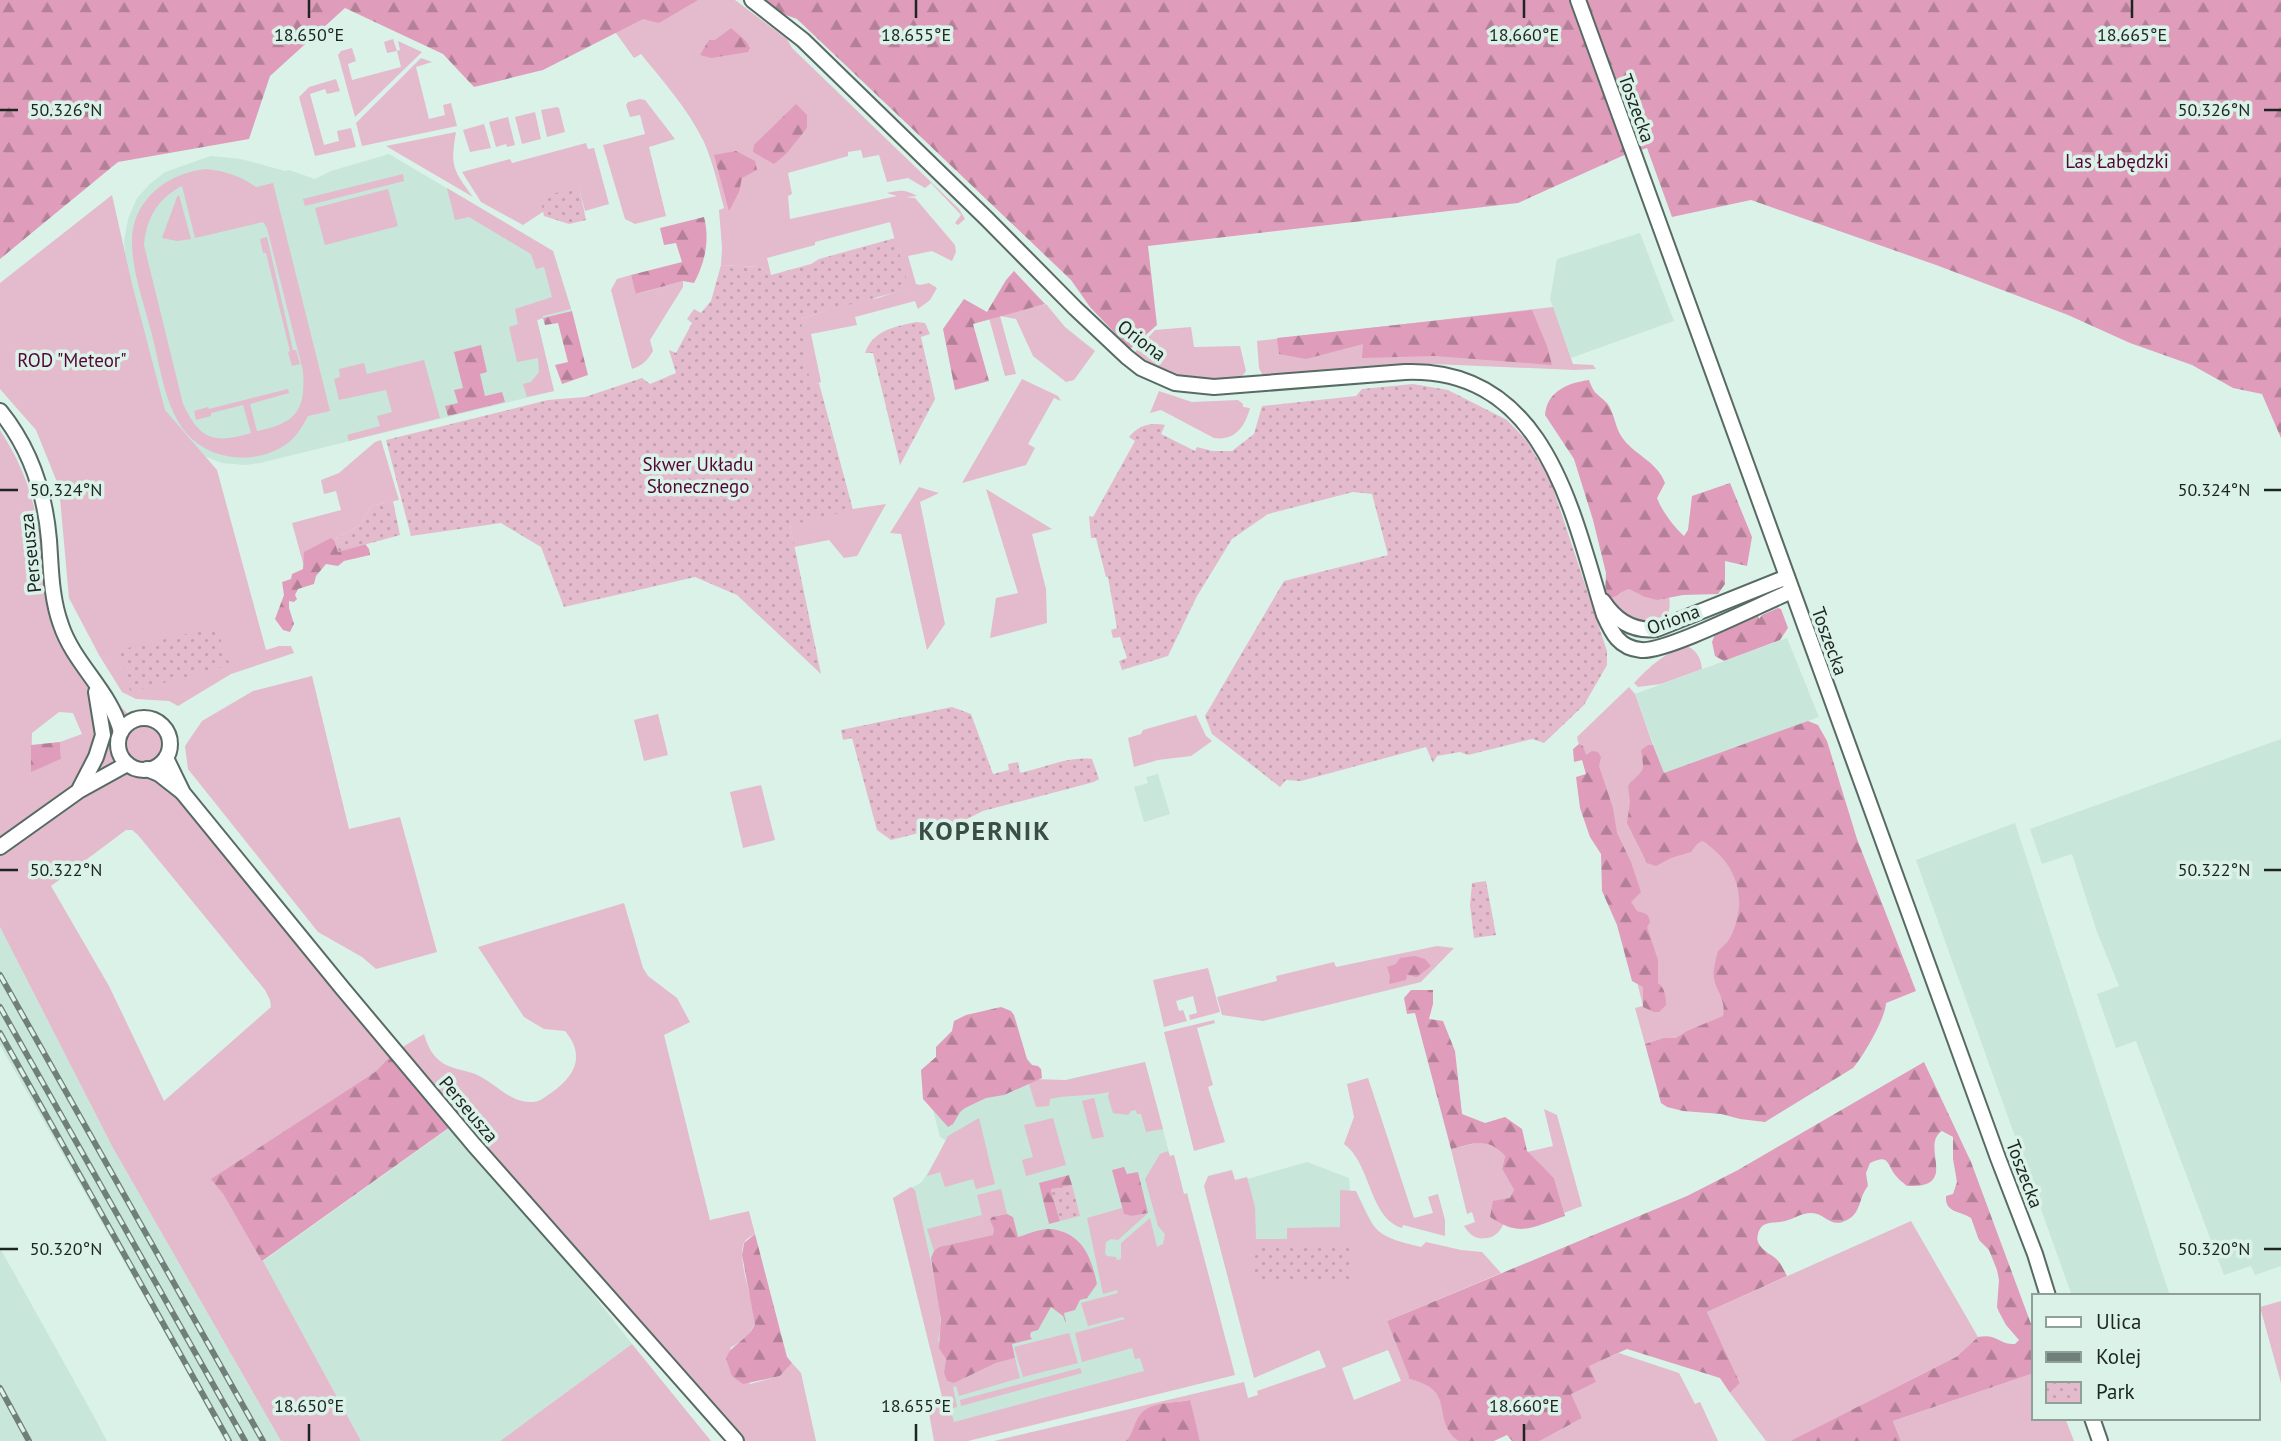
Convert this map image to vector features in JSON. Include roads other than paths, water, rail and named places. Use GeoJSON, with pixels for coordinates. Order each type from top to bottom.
{"type":"FeatureCollection","features":[{"type":"Feature","properties":{"kind":"street","name":"Oriona"},"geometry":{"type":"LineString","coordinates":[[752,0],[803,40],[1075,308],[1127,358],[1142,368],[1175,383],[1214,387],[1426,372],[1456,378],[1498,399],[1524,423],[1559,476],[1612,633],[1633,633],[1684,619],[1789,584]]}},
{"type":"Feature","properties":{"kind":"street","name":"Toszecka"},"geometry":{"type":"LineString","coordinates":[[1578,0],[2047,1294]]}},
{"type":"Feature","properties":{"kind":"street","name":"Perseusza"},"geometry":{"type":"LineString","coordinates":[[0,411],[34,468],[42,493],[57,613],[71,648],[97,684],[121,732]]}},
{"type":"Feature","properties":{"kind":"street","name":"Oriona"},"geometry":{"type":"LineString","coordinates":[[1597,591],[1605,605],[1633,633],[1640,650],[1653,649],[1695,634],[1789,584]]}},
{"type":"Feature","properties":{"kind":"street"},"geometry":{"type":"LineString","coordinates":[[1684,619],[1695,634]]}},
{"type":"Feature","properties":{"kind":"street","name":"Perseusza"},"geometry":{"type":"LineString","coordinates":[[97,684],[136,719]]}},
{"type":"Feature","properties":{"kind":"street"},"geometry":{"type":"LineString","coordinates":[[80,790],[103,735],[97,684]]}},
{"type":"Feature","properties":{"kind":"street"},"geometry":{"type":"LineString","coordinates":[[95,780],[119,749],[121,732],[126,724],[136,719],[151,719],[166,729],[170,745],[166,758],[158,766],[148,769],[127,764],[119,749]]}},
{"type":"Feature","properties":{"kind":"street","name":"Perseusza"},"geometry":{"type":"LineString","coordinates":[[166,758],[183,793]]}},
{"type":"Feature","properties":{"kind":"street"},"geometry":{"type":"LineString","coordinates":[[0,847],[95,780],[127,764]]}},
{"type":"Feature","properties":{"kind":"street","name":"Perseusza"},"geometry":{"type":"LineString","coordinates":[[148,769],[183,793],[474,1145],[736,1441]]}},
{"type":"Feature","properties":{"kind":"street"},"geometry":{"type":"LineString","coordinates":[[2093,1420],[2100,1441]]}},
{"type":"Feature","properties":{"kind":"railway"},"geometry":{"type":"LineString","coordinates":[[0,975],[263,1441]]}},
{"type":"Feature","properties":{"kind":"railway"},"geometry":{"type":"LineString","coordinates":[[0,1007],[245,1441]]}},
{"type":"Feature","properties":{"kind":"railway"},"geometry":{"type":"LineString","coordinates":[[0,1033],[229,1441]]}},
{"type":"Feature","properties":{"kind":"railway"},"geometry":{"type":"LineString","coordinates":[[0,1388],[29,1441]]}},
{"type":"Feature","properties":{"kind":"district","name":"KOPERNIK"},"geometry":{"type":"Point","coordinates":[985,831]}},
{"type":"Feature","properties":{"kind":"park label","name":"Las Łabędzki"},"geometry":{"type":"Point","coordinates":[2117,161]}},
{"type":"Feature","properties":{"kind":"park label","name":"ROD \"Meteor\""},"geometry":{"type":"Point","coordinates":[72,360]}},
{"type":"Feature","properties":{"kind":"park label","name":"Skwer Układu Słonecznego"},"geometry":{"type":"Point","coordinates":[698,475]}}]}
